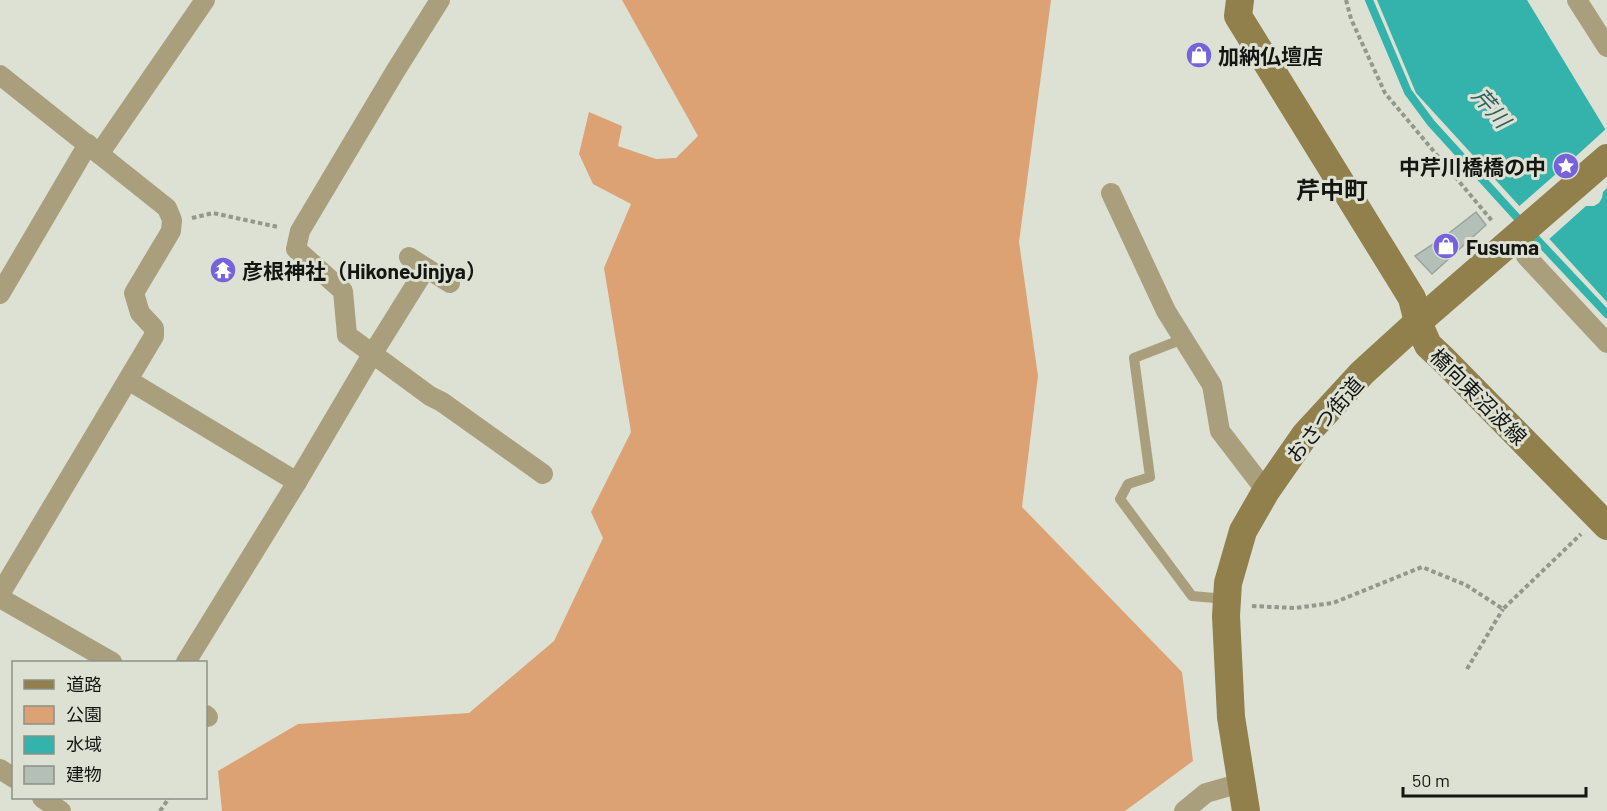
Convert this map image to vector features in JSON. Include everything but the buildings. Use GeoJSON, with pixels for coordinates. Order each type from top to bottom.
{"type":"FeatureCollection","features":[{"type":"Feature","properties":{"kind":"street"},"geometry":{"type":"LineString","coordinates":[[0,294],[93,149],[205,0]]}},
{"type":"Feature","properties":{"kind":"street"},"geometry":{"type":"LineString","coordinates":[[440,0],[300,231],[296,249],[343,291],[347,335],[543,474]]}},
{"type":"Feature","properties":{"kind":"street","name":"橋向東沼波線"},"geometry":{"type":"LineString","coordinates":[[1240,0],[1238,16],[1412,298],[1418,322],[1428,345],[1603,522]]}},
{"type":"Feature","properties":{"kind":"street"},"geometry":{"type":"LineString","coordinates":[[1577,0],[1607,47]]}},
{"type":"Feature","properties":{"kind":"street"},"geometry":{"type":"LineString","coordinates":[[0,75],[167,208],[172,220],[171,231],[134,293],[140,313],[154,328],[154,336],[0,596],[109,661]]}},
{"type":"Feature","properties":{"kind":"street","name":"おさつ街道"},"geometry":{"type":"LineString","coordinates":[[1246,811],[1231,717],[1226,626],[1239,602],[1228,583],[1243,531],[1266,491],[1305,435],[1362,374],[1418,322],[1607,158]]}},
{"type":"Feature","properties":{"kind":"street"},"geometry":{"type":"LineString","coordinates":[[1111,192],[1166,311],[1212,385],[1220,431],[1266,491]]}},
{"type":"Feature","properties":{"kind":"street"},"geometry":{"type":"LineString","coordinates":[[1514,239],[1607,343]]}},
{"type":"Feature","properties":{"kind":"street"},"geometry":{"type":"LineString","coordinates":[[409,257],[450,283]]}},
{"type":"Feature","properties":{"kind":"street"},"geometry":{"type":"LineString","coordinates":[[187,661],[426,268]]}},
{"type":"Feature","properties":{"kind":"street"},"geometry":{"type":"LineString","coordinates":[[128,380],[297,482]]}},
{"type":"Feature","properties":{"kind":"street"},"geometry":{"type":"LineString","coordinates":[[1184,811],[1206,793],[1241,783]]}},
{"type":"Feature","properties":{"kind":"street"},"geometry":{"type":"LineString","coordinates":[[43,799],[61,811]]}},
{"type":"Feature","properties":{"kind":"lane"},"geometry":{"type":"LineString","coordinates":[[1183,339],[1134,358],[1149,477],[1128,483],[1120,499],[1192,596],[1239,602]]}},
{"type":"Feature","properties":{"kind":"path"},"geometry":{"type":"LineString","coordinates":[[1346,0],[1384,93],[1514,239]]}},
{"type":"Feature","properties":{"kind":"path"},"geometry":{"type":"LineString","coordinates":[[188,219],[213,213],[300,231]]}},
{"type":"Feature","properties":{"kind":"path"},"geometry":{"type":"LineString","coordinates":[[1467,669],[1503,609],[1603,522]]}},
{"type":"Feature","properties":{"kind":"path"},"geometry":{"type":"LineString","coordinates":[[1239,602],[1295,608],[1333,603],[1422,567],[1466,585],[1503,609]]}},
{"type":"Feature","properties":{"kind":"green space"},"geometry":{"type":"Polygon","coordinates":[[[622,0],[1051,0],[1019,242],[1038,376],[1022,507],[1182,672],[1193,761],[1125,811],[222,811],[218,771],[298,724],[469,713],[554,641],[603,538],[591,512],[631,432],[604,268],[631,204],[593,184],[579,154],[589,112],[622,126],[618,146],[656,159],[676,158],[698,136],[622,0]]]}},
{"type":"Feature","properties":{"kind":"water","name":"芹川"},"geometry":{"type":"Polygon","coordinates":[[[1377,0],[1527,0],[1607,132],[1607,302],[1416,93],[1377,0]]]}},
{"type":"Feature","properties":{"kind":"pier"},"geometry":{"type":"Polygon","coordinates":[[[1607,128],[1607,188],[1602,198],[1594,206],[1586,206],[1547,241],[1517,208],[1557,173],[1560,160],[1567,157],[1574,158],[1607,128]]]}},
{"type":"Feature","properties":{"kind":"waterway"},"geometry":{"type":"LineString","coordinates":[[1369,0],[1408,92],[1431,123],[1522,223]]}},
{"type":"Feature","properties":{"kind":"waterway"},"geometry":{"type":"LineString","coordinates":[[1530,232],[1607,314]]}},
{"type":"Feature","properties":{"kind":"place","name":"加納仏壇店"},"geometry":{"type":"Point","coordinates":[1199,55]}},
{"type":"Feature","properties":{"kind":"place","name":"中芹川橋橋の中"},"geometry":{"type":"Point","coordinates":[1566,166]}},
{"type":"Feature","properties":{"kind":"place","name":"Fusuma"},"geometry":{"type":"Point","coordinates":[1446,246]}},
{"type":"Feature","properties":{"kind":"place","name":"彦根神社（HikoneJinjya）"},"geometry":{"type":"Point","coordinates":[223,270]}},
{"type":"Feature","properties":{"kind":"district","name":"芹中町"},"geometry":{"type":"Point","coordinates":[1332,189]}}]}
